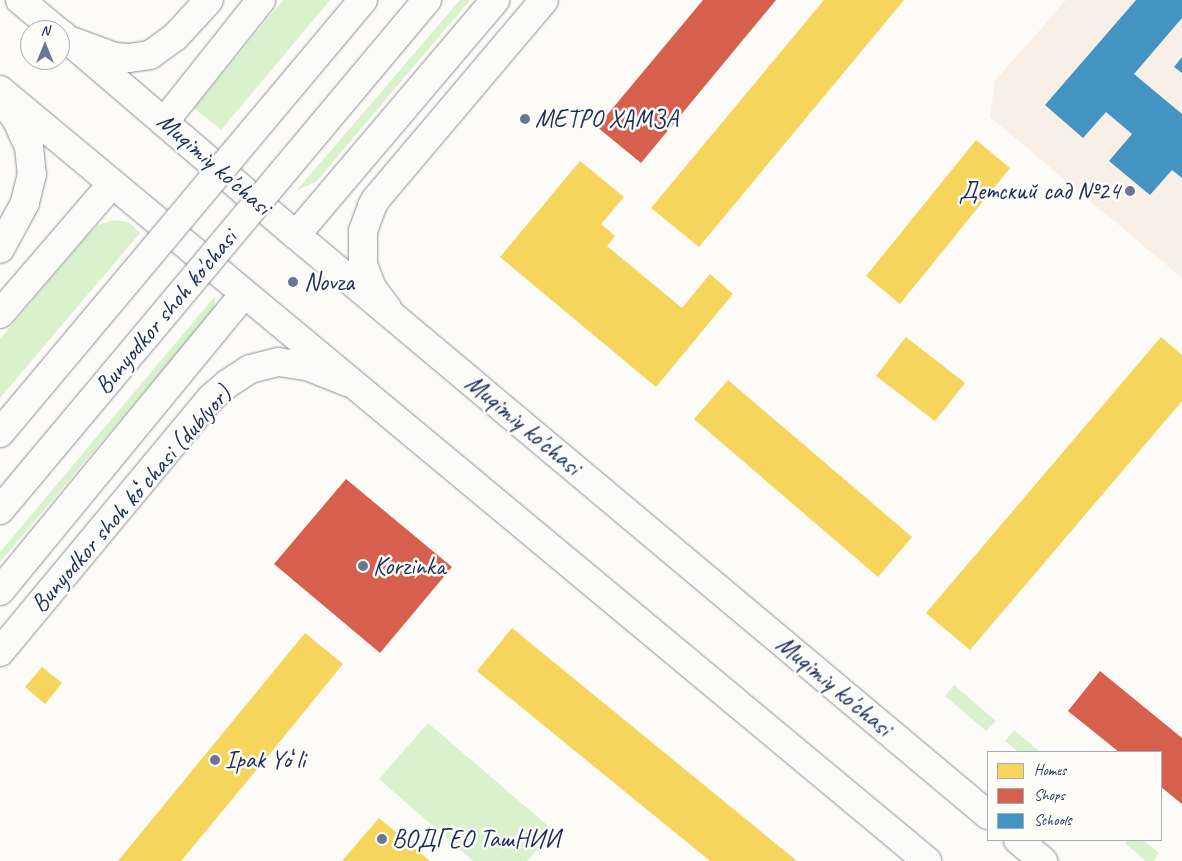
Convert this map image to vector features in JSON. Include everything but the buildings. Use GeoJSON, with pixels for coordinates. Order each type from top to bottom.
{"type":"FeatureCollection","features":[{"type":"Feature","properties":{"kind":"main road"},"geometry":{"type":"LineString","coordinates":[[20,0],[44,20]]}},
{"type":"Feature","properties":{"kind":"main road"},"geometry":{"type":"LineString","coordinates":[[70,38],[101,54],[115,58],[139,58],[150,55],[176,37],[209,0]]}},
{"type":"Feature","properties":{"kind":"main road"},"geometry":{"type":"LineString","coordinates":[[164,122],[261,0]]}},
{"type":"Feature","properties":{"kind":"main road","name":"Bunyodkor shoh ko'chasi"},"geometry":{"type":"LineString","coordinates":[[0,433],[363,0]]}},
{"type":"Feature","properties":{"kind":"main road","name":"Bunyodkor shoh ko'chasi"},"geometry":{"type":"LineString","coordinates":[[0,510],[428,0]]}},
{"type":"Feature","properties":{"kind":"main road"},"geometry":{"type":"LineString","coordinates":[[296,235],[495,0]]}},
{"type":"Feature","properties":{"kind":"main road"},"geometry":{"type":"LineString","coordinates":[[391,313],[372,288],[363,264],[362,239],[368,214],[376,199],[544,0]]}},
{"type":"Feature","properties":{"kind":"main road","name":"Muqimiy ko'chasi"},"geometry":{"type":"LineString","coordinates":[[70,42],[296,235],[987,814]]}},
{"type":"Feature","properties":{"kind":"main road"},"geometry":{"type":"LineString","coordinates":[[0,90],[111,185],[927,861]]}},
{"type":"Feature","properties":{"kind":"main road"},"geometry":{"type":"LineString","coordinates":[[0,97],[17,120],[29,147],[32,174],[25,204],[0,249]]}},
{"type":"Feature","properties":{"kind":"main road"},"geometry":{"type":"LineString","coordinates":[[0,314],[111,185]]}},
{"type":"Feature","properties":{"kind":"main road"},"geometry":{"type":"LineString","coordinates":[[0,591],[244,295]]}},
{"type":"Feature","properties":{"kind":"main road","name":"Bunyodkor shoh koʻchasi (dublyor)"},"geometry":{"type":"LineString","coordinates":[[0,652],[211,398],[234,378],[259,365],[288,362],[327,373],[357,388]]}},
{"type":"Feature","properties":{"kind":"main road"},"geometry":{"type":"LineString","coordinates":[[1019,841],[1043,861]]}},
{"type":"Feature","properties":{"kind":"shaded area","name":"Детский сад №24"},"geometry":{"type":"Polygon","coordinates":[[[1066,0],[1182,0],[1182,278],[990,117],[995,81],[1066,0]]]}},
{"type":"Feature","properties":{"kind":"green space"},"geometry":{"type":"Polygon","coordinates":[[[283,0],[330,0],[221,130],[194,108],[283,0]]]}},
{"type":"Feature","properties":{"kind":"green space"},"geometry":{"type":"Polygon","coordinates":[[[460,0],[470,0],[316,182],[297,190],[460,0]]]}},
{"type":"Feature","properties":{"kind":"green space"},"geometry":{"type":"Polygon","coordinates":[[[114,220],[129,222],[140,233],[0,398],[0,339],[87,236],[98,225],[114,220]]]}},
{"type":"Feature","properties":{"kind":"green space"},"geometry":{"type":"Polygon","coordinates":[[[215,296],[215,305],[211,313],[0,562],[0,552],[215,296]]]}},
{"type":"Feature","properties":{"kind":"green space"},"geometry":{"type":"Polygon","coordinates":[[[954,685],[996,721],[986,731],[945,696],[954,685]]]}},
{"type":"Feature","properties":{"kind":"green space"},"geometry":{"type":"Polygon","coordinates":[[[428,723],[554,831],[527,861],[473,861],[379,779],[428,723]]]}},
{"type":"Feature","properties":{"kind":"green space"},"geometry":{"type":"Polygon","coordinates":[[[1014,730],[1039,751],[1017,751],[1005,741],[1014,730]]]}},
{"type":"Feature","properties":{"kind":"green space"},"geometry":{"type":"Polygon","coordinates":[[[1127,841],[1144,841],[1159,853],[1153,861],[1146,861],[1125,843],[1127,841]]]}},
{"type":"Feature","properties":{"kind":"place","name":"МЕТРО ХАМЗА"},"geometry":{"type":"Point","coordinates":[525,119]}},
{"type":"Feature","properties":{"kind":"place","name":"Детский сад №24"},"geometry":{"type":"Point","coordinates":[1130,191]}},
{"type":"Feature","properties":{"kind":"place","name":"Novza"},"geometry":{"type":"Point","coordinates":[293,282]}},
{"type":"Feature","properties":{"kind":"place","name":"Korzinka"},"geometry":{"type":"Point","coordinates":[363,566]}},
{"type":"Feature","properties":{"kind":"place","name":"Ipak Yoʻli"},"geometry":{"type":"Point","coordinates":[215,760]}},
{"type":"Feature","properties":{"kind":"place","name":"ВОДГЕО ТашНИИ"},"geometry":{"type":"Point","coordinates":[382,839]}}]}
